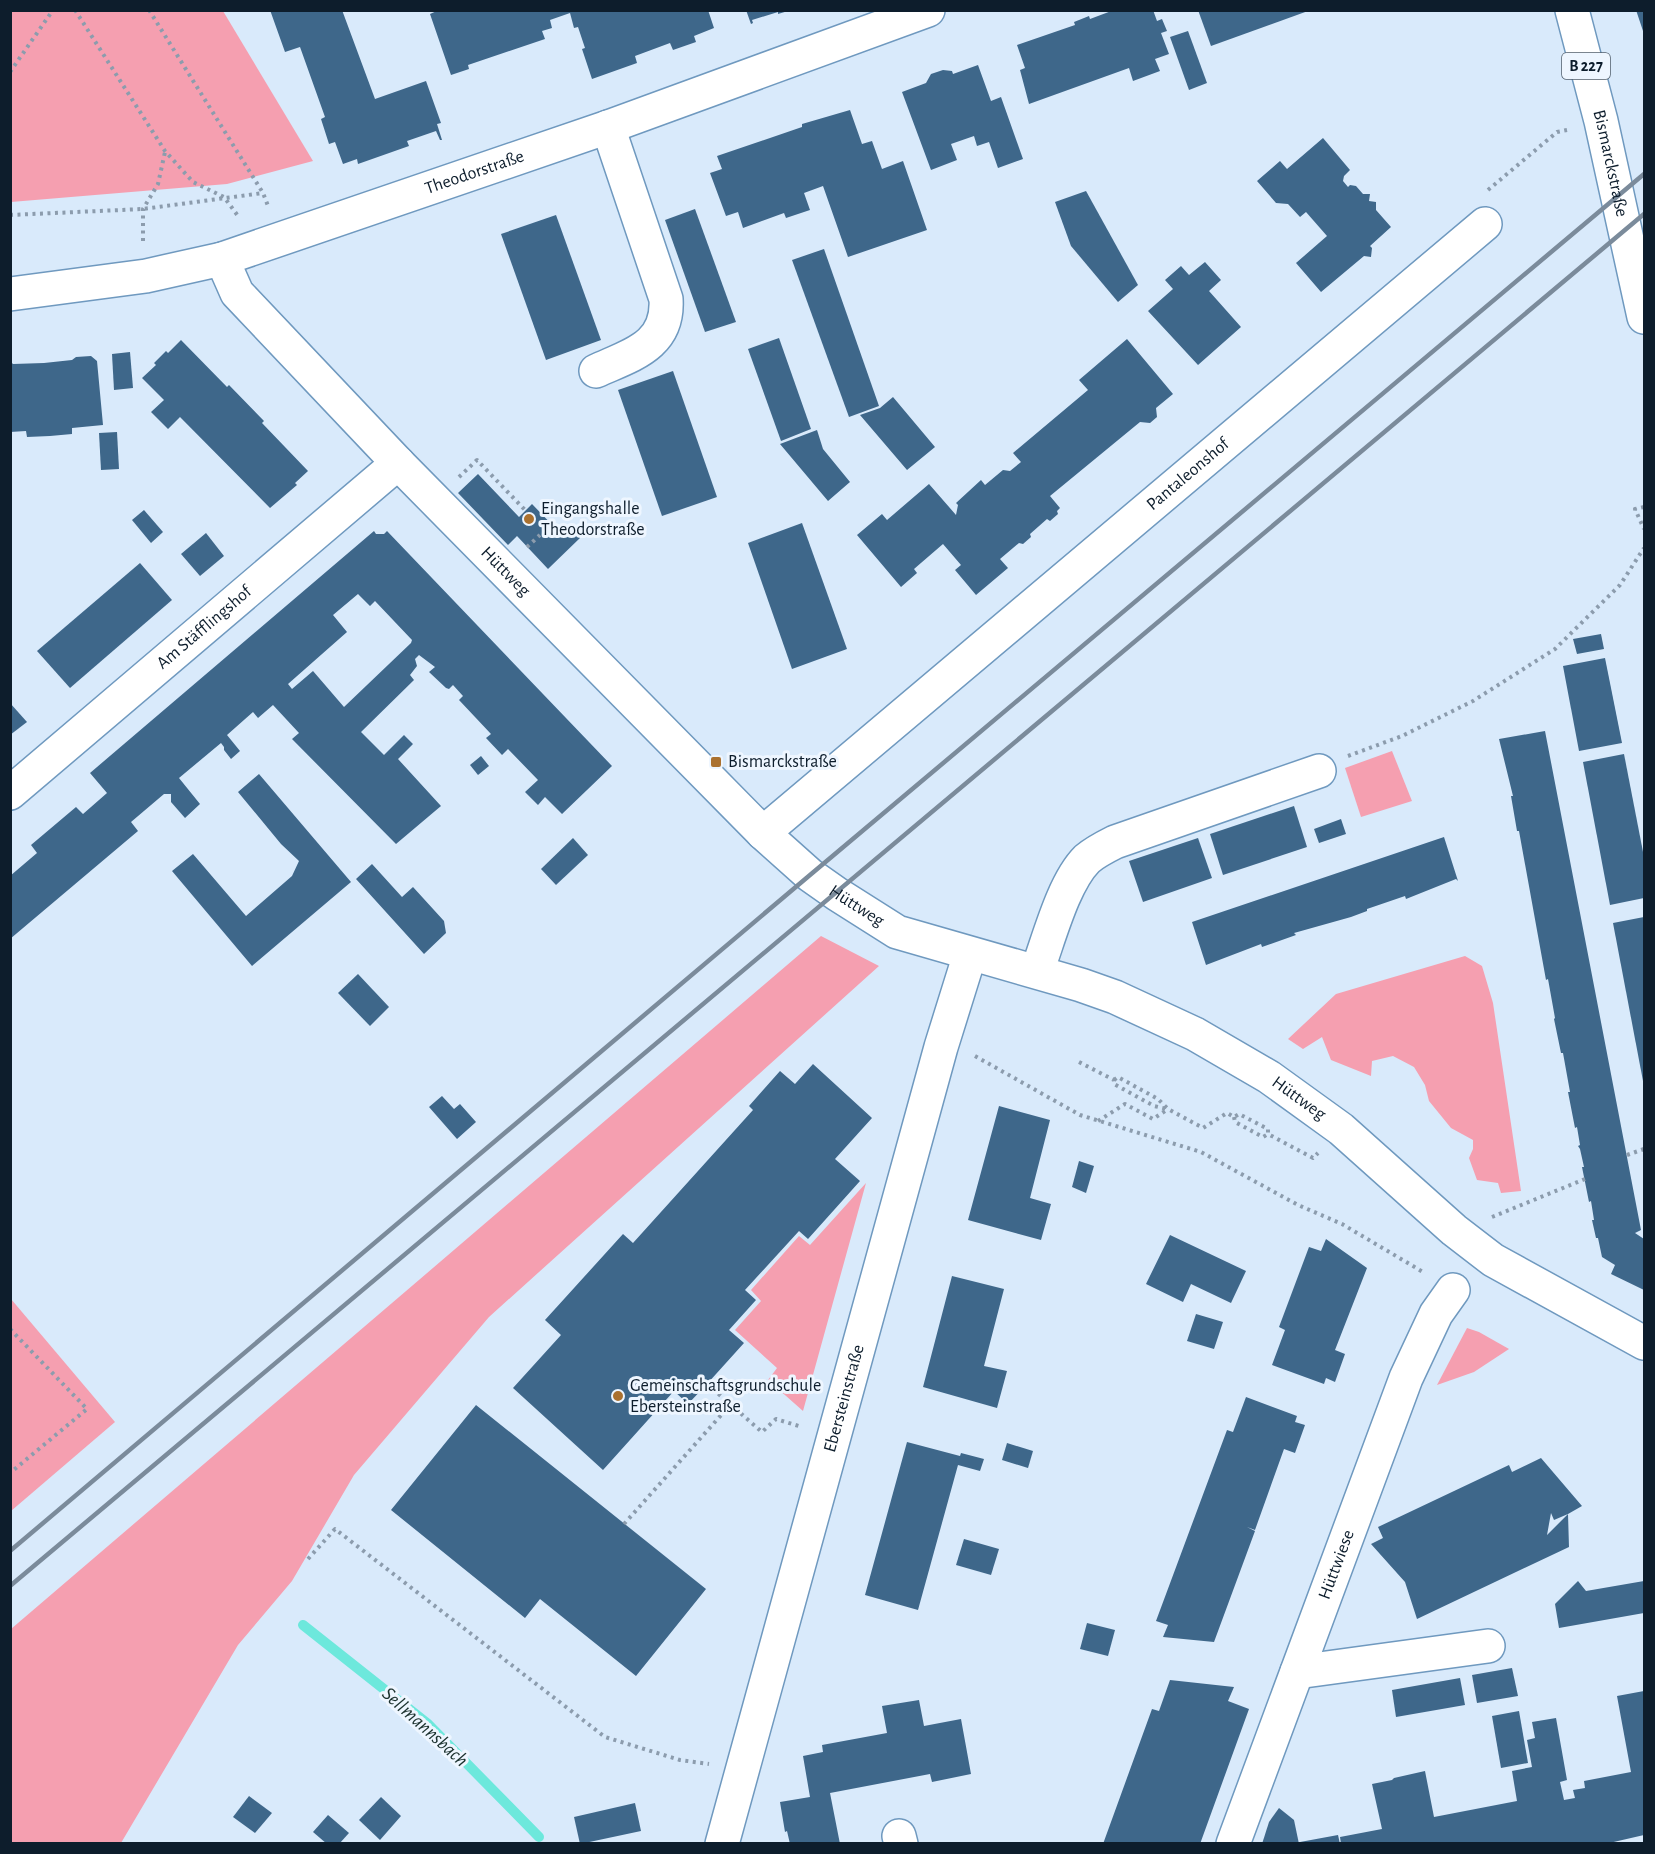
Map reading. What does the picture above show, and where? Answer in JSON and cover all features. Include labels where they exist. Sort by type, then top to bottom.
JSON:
[{"type":"street","name":"Theodorstraße","points":[[10,294],[146,276],[222,259],[608,127],[928,10]]},
{"type":"street","name":"Bismarckstraße","points":[[1572,10],[1601,121],[1644,317]]},
{"type":"street","points":[[596,371],[636,353],[650,343],[663,329],[667,315],[666,299],[608,127]]},
{"type":"street","name":"Pantaleonshof","points":[[763,833],[1485,224]]},
{"type":"street","name":"Hüttweg","points":[[222,259],[237,293],[398,463],[763,833],[810,875],[897,932],[1115,997],[1195,1034],[1269,1077],[1341,1129],[1454,1230],[1492,1260],[1644,1343]]},
{"type":"street","name":"Am Stäfflingshof","points":[[10,793],[398,463]]},
{"type":"street","points":[[1037,972],[1070,884],[1088,858],[1099,850],[1115,842],[1319,771]]},
{"type":"street","name":"Ebersteinstraße","points":[[722,1844],[941,1047],[970,954]]},
{"type":"street","name":"Hüttwiese","points":[[1233,1844],[1406,1378],[1436,1314],[1454,1290]]},
{"type":"street","points":[[1298,1672],[1488,1646]]},
{"type":"path","points":[[10,72],[53,10]]},
{"type":"path","points":[[75,10],[165,151],[193,182],[224,198],[271,243]]},
{"type":"path","points":[[149,10],[263,193],[271,243]]},
{"type":"path","points":[[1485,224],[1488,190],[1557,132],[1601,121]]},
{"type":"path","points":[[146,276],[142,234],[143,209],[158,184],[165,151]]},
{"type":"path","points":[[10,215],[143,209],[263,193]]},
{"type":"path","points":[[460,476],[477,460],[525,510]]},
{"type":"path","points":[[1644,507],[1635,509],[1644,529]]},
{"type":"path","points":[[1319,771],[1327,764],[1401,736],[1473,701],[1555,649],[1620,585],[1644,548]]},
{"type":"path","points":[[941,1047],[975,1056],[1080,1115],[1201,1152],[1298,1204],[1342,1224],[1454,1290]]},
{"type":"path","points":[[1079,1062],[1114,1080],[1114,1084],[1154,1106],[1168,1109],[1203,1128],[1227,1113],[1234,1117],[1235,1122],[1263,1137],[1268,1134],[1268,1129],[1239,1114],[1234,1117]]},
{"type":"path","points":[[1114,1080],[1118,1077],[1158,1098],[1168,1109]]},
{"type":"path","points":[[1098,1120],[1125,1104],[1153,1119],[1168,1109]]},
{"type":"path","points":[[1627,1155],[1644,1149]]},
{"type":"path","points":[[1454,1230],[1584,1179]]},
{"type":"path","points":[[10,1329],[87,1409],[10,1473]]},
{"type":"path","points":[[707,1384],[762,1432],[776,1419],[834,1436]]},
{"type":"path","points":[[624,1524],[731,1404]]},
{"type":"path","points":[[308,1559],[335,1529],[605,1737],[680,1760],[742,1770]]},
{"type":"shaded area","points":[[11,10],[223,11],[313,161],[227,184],[11,202]]},
{"type":"shaded area","points":[[1392,751],[1412,801],[1361,817],[1345,768]]},
{"type":"shaded area","points":[[821,936],[879,966],[489,1317],[354,1475],[292,1581],[238,1645],[121,1843],[11,1843],[11,1629]]},
{"type":"shaded area","points":[[1465,956],[1482,966],[1493,1003],[1521,1191],[1501,1193],[1498,1183],[1477,1180],[1469,1158],[1473,1149],[1473,1140],[1451,1128],[1429,1101],[1425,1085],[1414,1067],[1393,1056],[1372,1061],[1371,1076],[1331,1060],[1322,1037],[1303,1049],[1288,1039],[1336,994]]},
{"type":"shaded area","points":[[866,1183],[803,1411],[768,1380],[777,1368],[735,1330],[761,1301],[751,1290],[799,1236],[810,1245]]},
{"type":"shaded area","points":[[11,1299],[115,1422],[10,1511]]},
{"type":"shaded area","points":[[1467,1328],[1509,1349],[1474,1372],[1437,1385]]},
{"type":"building","points":[[270,10],[342,10],[375,99],[426,81],[441,123],[437,124],[442,140],[436,131],[407,141],[409,146],[358,164],[357,159],[343,164],[335,142],[329,144],[321,119],[325,117],[300,47],[285,52]]},
{"type":"building","points":[[439,10],[708,10],[714,28],[694,36],[696,42],[673,50],[670,43],[635,56],[637,63],[592,79],[582,49],[585,48],[578,27],[574,28],[570,13],[550,20],[552,28],[542,31],[545,39],[468,65],[469,69],[451,75],[430,14]]},
{"type":"building","points":[[746,10],[788,11],[752,20],[751,24]]},
{"type":"building","points":[[1114,10],[1153,10],[1157,21],[1162,19],[1167,31],[1161,33],[1169,54],[1155,59],[1160,71],[1133,81],[1129,68],[1029,104],[1020,70],[1025,68],[1017,45],[1075,25],[1074,22],[1089,16],[1090,19]]},
{"type":"building","points":[[1198,10],[1308,10],[1308,11],[1211,46]]},
{"type":"building","points":[[1636,10],[1644,10],[1644,34]]},
{"type":"building","points":[[1188,31],[1207,83],[1189,90],[1170,37]]},
{"type":"building","points":[[978,65],[991,101],[1001,97],[1023,159],[998,168],[989,142],[977,146],[974,136],[951,144],[957,160],[931,170],[902,92],[926,83],[931,74],[943,70],[952,71],[953,74]]},
{"type":"building","points":[[850,110],[862,144],[872,141],[882,169],[903,161],[927,230],[848,257],[823,186],[804,193],[810,210],[786,218],[784,213],[743,228],[738,212],[726,216],[710,173],[722,169],[717,156],[802,127],[802,124]]},
{"type":"building","points":[[1323,138],[1350,170],[1344,176],[1343,181],[1348,187],[1356,186],[1363,194],[1370,194],[1369,201],[1376,202],[1376,210],[1391,227],[1370,246],[1372,248],[1371,257],[1364,256],[1321,292],[1296,263],[1327,236],[1306,212],[1300,217],[1288,204],[1276,203],[1257,181],[1280,161],[1287,169]]},
{"type":"building","points":[[1086,191],[1138,285],[1118,302],[1071,246],[1055,202]]},
{"type":"building","points":[[695,209],[736,322],[705,332],[665,220]]},
{"type":"building","points":[[556,215],[601,340],[546,360],[501,234]]},
{"type":"building","points":[[824,249],[879,406],[849,417],[792,260]]},
{"type":"building","points":[[1205,262],[1221,280],[1209,291],[1241,327],[1198,365],[1148,311],[1173,289],[1165,280],[1181,266],[1189,275]]},
{"type":"building","points":[[779,338],[811,429],[781,441],[748,349]]},
{"type":"building","points":[[1127,339],[1173,394],[1156,408],[1157,417],[1150,423],[1140,422],[1050,496],[1060,508],[1057,511],[1058,514],[1050,521],[1047,519],[1030,534],[1031,537],[1023,544],[1019,543],[1000,559],[1008,568],[976,595],[955,570],[961,565],[943,544],[914,569],[917,573],[901,587],[857,535],[882,514],[887,520],[929,484],[956,515],[958,505],[956,503],[981,480],[985,485],[1003,470],[1010,471],[1021,462],[1013,453],[1088,390],[1079,380]]},
{"type":"building","points":[[181,340],[264,421],[262,423],[308,471],[295,483],[297,485],[270,508],[180,417],[168,429],[151,412],[164,400],[142,378],[156,365],[154,363],[166,351],[168,353]]},
{"type":"building","points":[[130,352],[133,388],[114,390],[112,354]]},
{"type":"building","points":[[91,356],[97,361],[103,425],[72,428],[72,434],[50,436],[27,437],[26,431],[10,432],[10,361],[13,364],[44,363]]},
{"type":"building","points":[[673,371],[717,497],[662,516],[618,390]]},
{"type":"building","points":[[893,397],[935,447],[907,470],[860,415],[880,408]]},
{"type":"building","points":[[817,430],[823,449],[850,482],[828,501],[780,444]]},
{"type":"building","points":[[117,432],[119,469],[101,470],[99,433]]},
{"type":"building","name":"Eingangshalle Theodorstraße","points":[[478,474],[519,517],[532,504],[561,534],[569,526],[581,537],[548,569],[517,536],[508,545],[458,493]]},
{"type":"building","points":[[144,510],[163,532],[151,543],[132,520]]},
{"type":"building","points":[[802,523],[847,649],[792,669],[748,543]]},
{"type":"building","points":[[374,531],[376,534],[384,534],[387,531],[612,766],[562,814],[545,797],[538,805],[525,792],[538,780],[508,749],[502,755],[486,738],[491,734],[459,700],[463,696],[453,685],[449,689],[446,688],[429,672],[435,667],[419,655],[415,659],[417,666],[410,675],[414,680],[361,732],[384,755],[404,735],[413,744],[398,759],[441,806],[396,844],[292,739],[299,733],[273,705],[258,718],[253,712],[227,735],[240,751],[231,759],[221,743],[179,778],[200,804],[185,818],[171,802],[171,794],[164,794],[131,822],[138,831],[10,939],[10,876],[37,853],[31,845],[76,807],[83,814],[107,793],[90,773]],"holes":[[[358,594],[370,606],[375,601],[412,640],[411,643],[344,707],[313,671],[292,689],[288,684],[347,632],[333,615]]]},
{"type":"building","points":[[206,533],[224,556],[200,576],[181,554]]},
{"type":"building","points":[[140,563],[172,600],[70,688],[37,651]]},
{"type":"building","points":[[1601,634],[1604,649],[1577,654],[1573,639]]},
{"type":"building","points":[[1605,658],[1622,743],[1579,751],[1563,666]]},
{"type":"building","points":[[10,703],[27,722],[10,735]]},
{"type":"building","points":[[1545,731],[1641,1230],[1635,1233],[1644,1239],[1644,1290],[1611,1274],[1615,1265],[1602,1257],[1598,1238],[1596,1238],[1591,1201],[1589,1202],[1582,1167],[1584,1167],[1578,1146],[1580,1145],[1577,1127],[1575,1128],[1568,1092],[1570,1092],[1563,1053],[1561,1053],[1554,1019],[1548,979],[1546,980],[1519,831],[1517,831],[1511,796],[1513,796],[1499,739]]},
{"type":"building","points":[[1624,754],[1644,857],[1644,898],[1610,905],[1583,762]]},
{"type":"building","points":[[481,756],[489,766],[478,775],[470,765]]},
{"type":"building","points":[[259,774],[351,882],[252,966],[172,871],[193,854],[246,916],[292,876],[299,861],[281,844],[238,792]]},
{"type":"building","points":[[1294,806],[1307,847],[1223,875],[1210,834]]},
{"type":"building","points":[[1341,819],[1346,834],[1319,843],[1314,829]]},
{"type":"building","points":[[1444,837],[1458,881],[1456,879],[1406,899],[1405,896],[1351,917],[1294,933],[1296,935],[1262,947],[1261,944],[1206,965],[1192,922]]},
{"type":"building","points":[[573,838],[588,855],[556,885],[541,869]]},
{"type":"building","points":[[1198,838],[1212,878],[1143,902],[1129,861]]},
{"type":"building","points":[[372,864],[402,897],[413,887],[444,921],[446,933],[424,954],[356,879]]},
{"type":"building","points":[[1644,917],[1644,1081],[1643,1081],[1613,923]]},
{"type":"building","points":[[358,974],[389,1007],[370,1026],[338,993]]},
{"type":"building","name":"Gemeinschaftsgrundschule Ebersteinstraße","points":[[813,1064],[872,1118],[835,1159],[860,1181],[808,1239],[799,1231],[745,1290],[756,1300],[729,1330],[744,1343],[688,1404],[674,1391],[603,1470],[513,1388],[561,1335],[545,1320],[623,1234],[633,1243],[753,1110],[749,1106],[780,1071],[795,1084]]},
{"type":"building","points":[[442,1096],[454,1109],[460,1104],[476,1122],[457,1139],[429,1107]]},
{"type":"building","points":[[999,1106],[1050,1120],[1030,1198],[1051,1204],[1041,1240],[968,1220]]},
{"type":"building","points":[[1079,1161],[1094,1166],[1086,1193],[1072,1187]]},
{"type":"building","points":[[1170,1235],[1246,1271],[1231,1303],[1191,1284],[1183,1302],[1146,1284]]},
{"type":"building","points":[[1326,1239],[1367,1268],[1335,1350],[1345,1354],[1335,1382],[1326,1378],[1324,1384],[1272,1365],[1285,1330],[1279,1327],[1309,1247],[1321,1251]]},
{"type":"building","points":[[952,1276],[1004,1289],[984,1366],[1007,1371],[997,1408],[923,1387]]},
{"type":"building","points":[[1196,1314],[1223,1322],[1214,1349],[1187,1341]]},
{"type":"building","points":[[1246,1397],[1297,1416],[1295,1422],[1305,1425],[1295,1453],[1284,1449],[1255,1530],[1247,1527],[1255,1531],[1214,1642],[1163,1637],[1168,1625],[1156,1621],[1227,1430],[1233,1432]]},
{"type":"building","points":[[476,1405],[706,1589],[636,1676],[540,1599],[525,1618],[391,1510]]},
{"type":"building","points":[[907,1442],[960,1456],[961,1453],[984,1459],[980,1471],[958,1465],[918,1610],[865,1595]]},
{"type":"building","points":[[1007,1443],[1033,1451],[1028,1468],[1002,1460]]},
{"type":"building","points":[[1541,1458],[1582,1506],[1568,1514],[1569,1547],[1417,1619],[1405,1582],[1371,1544],[1383,1538],[1378,1527],[1509,1465],[1512,1472]],"holes":[[[1551,1513],[1554,1520],[1568,1514],[1547,1535]]]},
{"type":"building","points":[[964,1539],[999,1549],[991,1575],[956,1565]]},
{"type":"building","points":[[1578,1581],[1586,1591],[1644,1581],[1644,1613],[1559,1628],[1555,1604]]},
{"type":"building","points":[[1087,1623],[1115,1630],[1108,1656],[1080,1649]]},
{"type":"building","points":[[1512,1668],[1518,1696],[1477,1703],[1472,1675]]},
{"type":"building","points":[[1460,1678],[1465,1705],[1396,1717],[1392,1690]]},
{"type":"building","points":[[1170,1680],[1234,1687],[1228,1701],[1249,1709],[1200,1844],[1103,1844],[1152,1709],[1159,1711]]},
{"type":"building","points":[[1644,1691],[1644,1835],[1605,1844],[1341,1844],[1340,1837],[1382,1829],[1372,1784],[1394,1778],[1425,1771],[1434,1817],[1517,1801],[1512,1771],[1532,1767],[1527,1740],[1535,1738],[1532,1722],[1556,1718],[1567,1780],[1560,1782],[1564,1800],[1575,1798],[1573,1790],[1585,1788],[1584,1781],[1631,1772],[1617,1696]]},
{"type":"building","points":[[919,1700],[924,1726],[961,1719],[971,1774],[932,1782],[930,1774],[830,1793],[840,1844],[790,1844],[787,1831],[785,1832],[780,1802],[810,1797],[803,1756],[823,1752],[822,1745],[887,1733],[882,1706]]},
{"type":"building","points":[[1519,1711],[1528,1763],[1501,1768],[1492,1716]]},
{"type":"building","points":[[249,1796],[272,1813],[255,1833],[233,1817]]},
{"type":"building","points":[[381,1797],[401,1816],[380,1840],[359,1820]]},
{"type":"building","points":[[635,1803],[641,1831],[580,1844],[574,1817]]},
{"type":"building","points":[[1279,1808],[1294,1820],[1299,1844],[1262,1844],[1269,1822]]},
{"type":"building","points":[[328,1815],[349,1833],[339,1844],[327,1844],[313,1832]]},
{"type":"building","points":[[1338,1835],[1340,1844],[1300,1844],[1300,1842]]},
{"type":"waterway","name":"Sellmannsbach","points":[[303,1625],[428,1724],[539,1837]]},
{"type":"railway","points":[[10,1551],[1644,174]]},
{"type":"railway","points":[[10,1586],[1644,214]]},
{"type":"place","name":"Eingangshalle Theodorstraße","points":[[529,519]]},
{"type":"place","name":"Bismarckstraße","points":[[716,762]]},
{"type":"place","name":"Gemeinschaftsgrundschule Ebersteinstraße","points":[[618,1396]]}]
